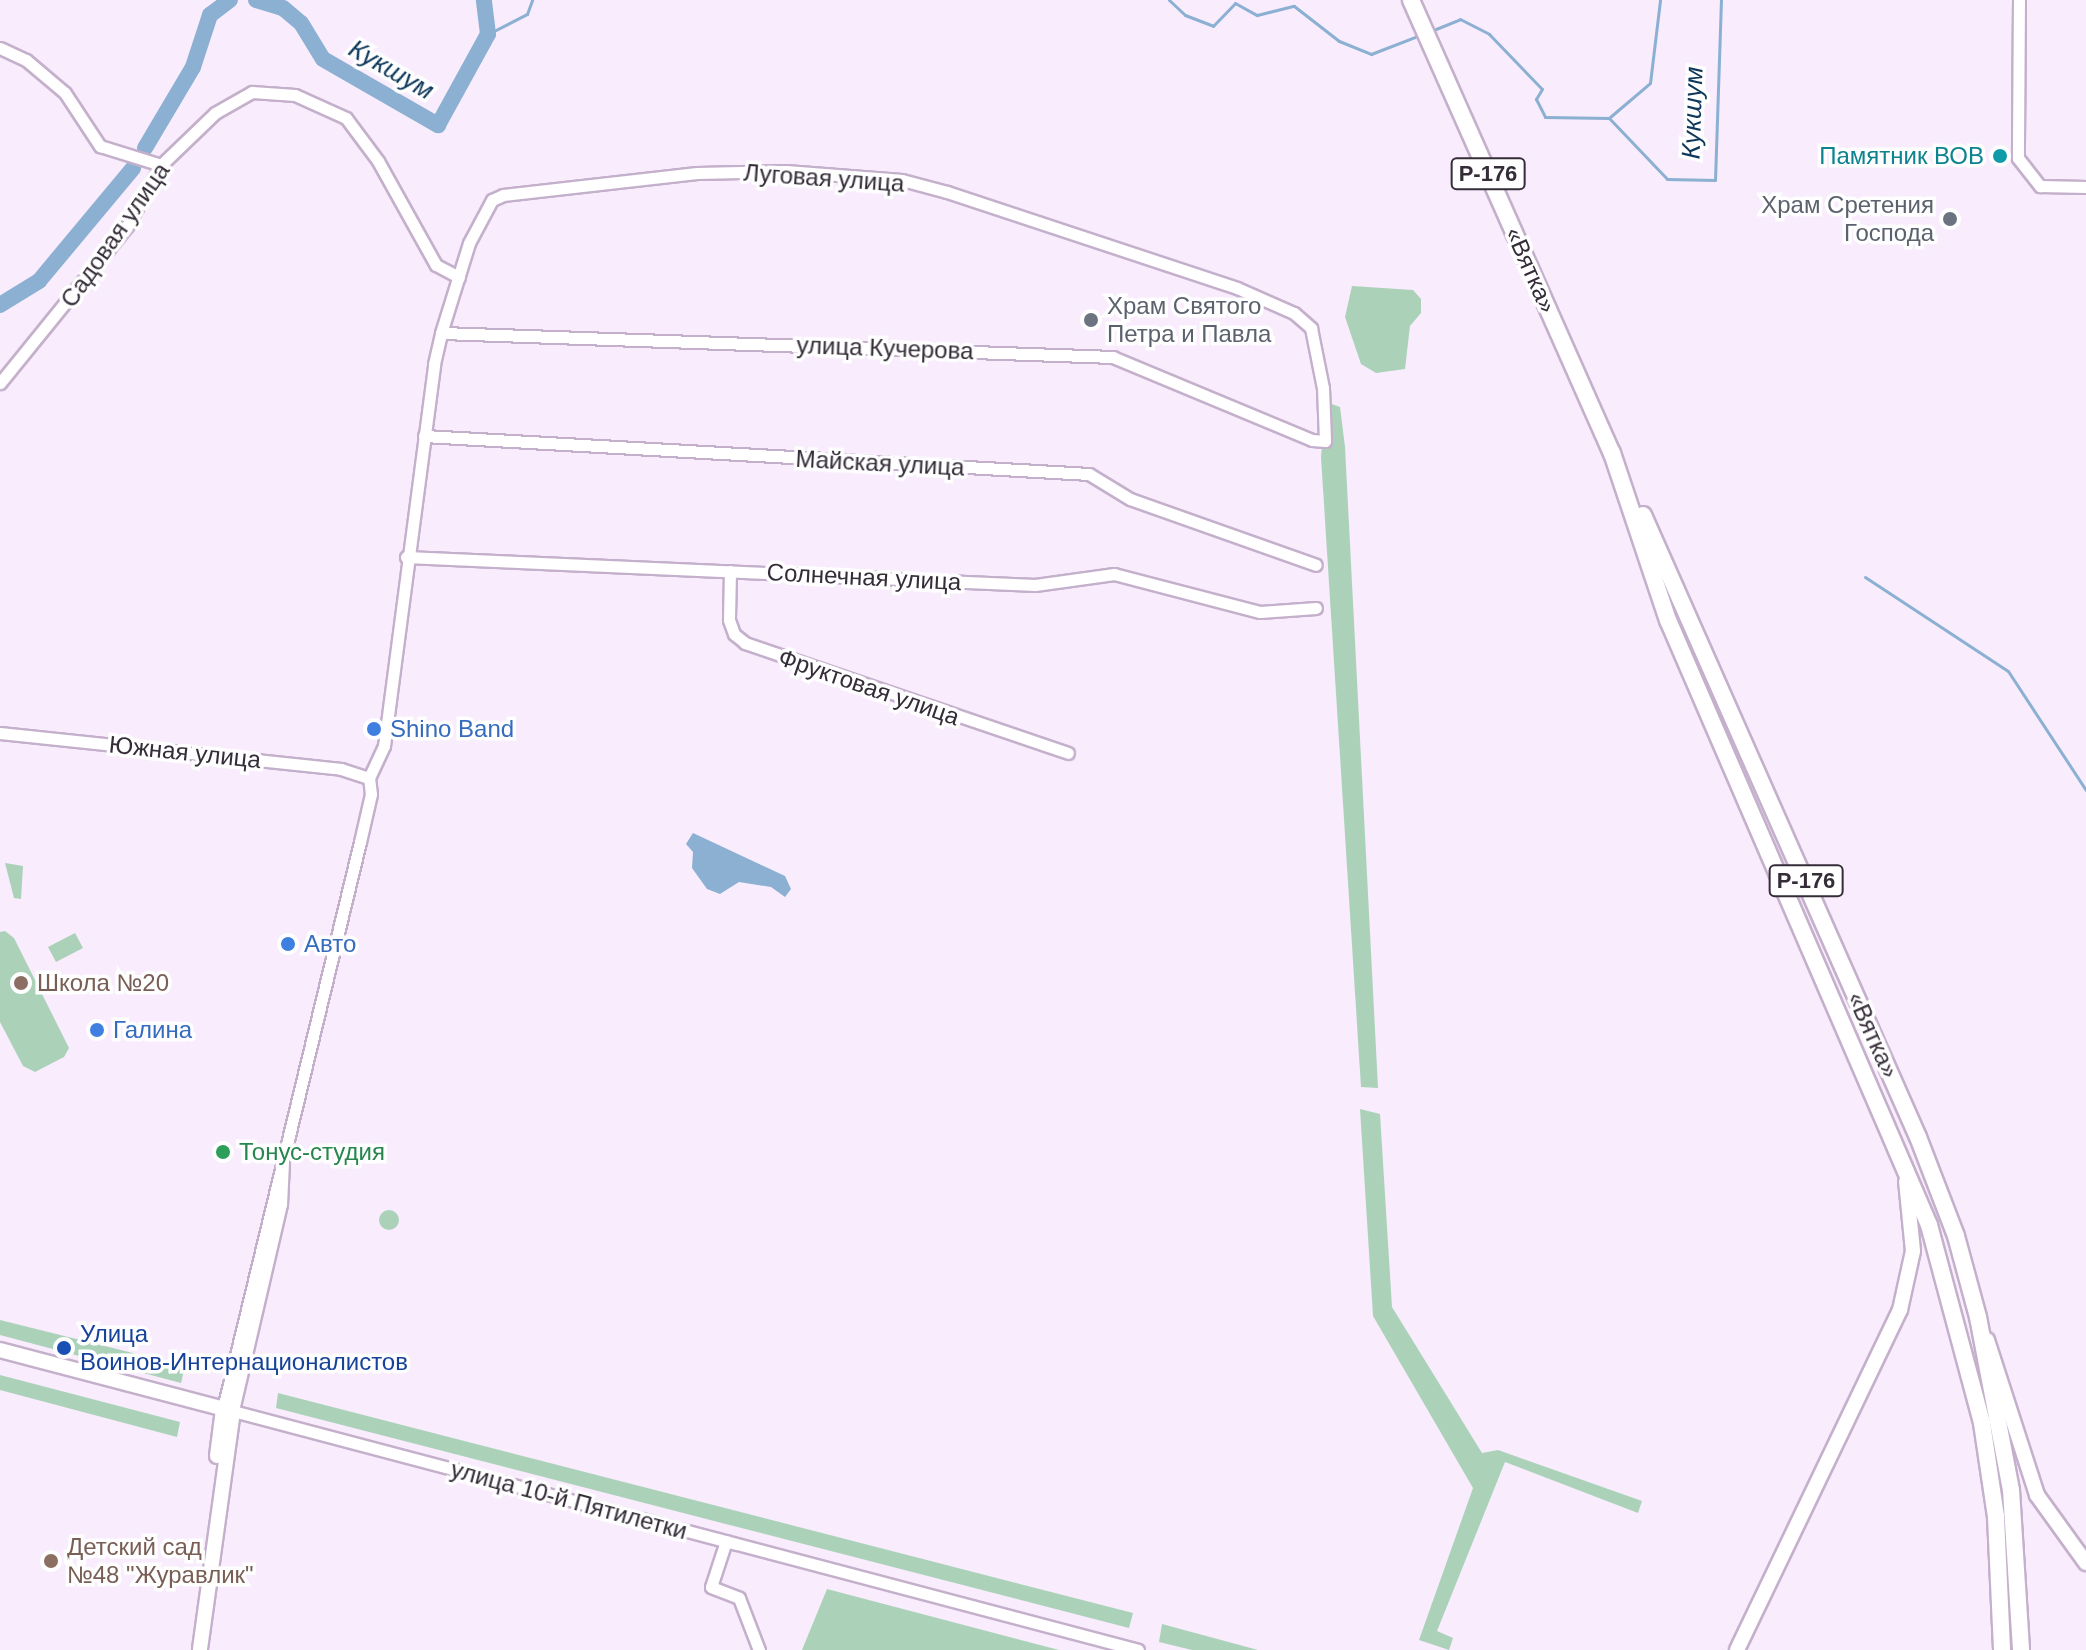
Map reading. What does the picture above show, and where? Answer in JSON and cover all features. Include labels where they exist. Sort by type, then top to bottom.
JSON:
[{"type":"highway","name":"«Вятка»","points":[[1411,0],[1612,453],[1670,572],[1918,1137],[1956,1236],[1978,1317],[2011,1490],[2021,1650]]},
{"type":"highway","name":"«Вятка»","points":[[1612,453],[1668,620],[1897,1146],[1942,1265],[1982,1423],[1996,1517],[2002,1650]]},
{"type":"main road","points":[[1737,1650],[1900,1310],[1909,1283],[1912,1223],[1897,1146]]},
{"type":"main road","points":[[1978,1317],[2037,1495],[2086,1563]]},
{"type":"main road","name":"улица 10-й Пятилетки","points":[[0,1350],[228,1410]]},
{"type":"main road","points":[[192,1650],[228,1410]]},
{"type":"main road","points":[[200,1650],[228,1410]]},
{"type":"street","points":[[2019,0],[2018,158],[2040,186],[2086,187]]},
{"type":"street","points":[[0,48],[26,60],[65,93],[100,146],[161,165]]},
{"type":"street","name":"Садовая улица","points":[[0,383],[127,226],[161,165],[240,96],[270,91],[330,109],[366,140],[436,265],[459,277]]},
{"type":"street","name":"Луговая улица","points":[[459,277],[475,228],[492,200],[697,173],[786,171],[902,180],[1237,288],[1294,313],[1311,328],[1323,388],[1325,441],[1312,440]]},
{"type":"street","points":[[228,1410],[283,1162],[368,806],[369,778],[384,746],[424,436],[441,333],[459,277]]},
{"type":"street","name":"улица Кучерова","points":[[441,333],[1113,357],[1312,440]]},
{"type":"street","name":"Майская улица","points":[[424,436],[1089,474],[1130,499],[1316,565]]},
{"type":"street","name":"Солнечная улица","points":[[406,557],[1035,585],[1114,574],[1260,612],[1316,608]]},
{"type":"street","name":"Фруктовая улица","points":[[730,571],[729,620],[734,634],[745,643],[1068,753]]},
{"type":"street","name":"Южная улица","points":[[0,733],[341,769],[369,778]]},
{"type":"street","name":"улица 10-й Пятилетки","points":[[228,1410],[1138,1650]]},
{"type":"street","points":[[726,1541],[711,1587],[739,1598],[759,1650]]},
{"type":"green space","points":[[1352,286],[1413,290],[1421,299],[1421,313],[1410,326],[1405,369],[1376,373],[1361,364],[1345,317]]},
{"type":"green space","points":[[1326,402],[1340,407],[1345,447],[1378,1088],[1361,1087],[1321,457]]},
{"type":"green space","points":[[5,863],[23,866],[21,899],[14,898]]},
{"type":"green space","points":[[5,931],[14,938],[69,1048],[64,1057],[35,1072],[23,1066],[0,1022],[0,932]]},
{"type":"green space","points":[[75,933],[83,948],[56,962],[48,947]]},
{"type":"green space","points":[[1360,1109],[1380,1114],[1392,1307],[1482,1453],[1498,1450],[1642,1501],[1638,1513],[1505,1462],[1437,1631],[1453,1638],[1449,1650],[1419,1640],[1473,1488],[1373,1316]]},
{"type":"green space","points":[[389,1210],[396,1213],[399,1220],[396,1227],[389,1230],[382,1227],[379,1220],[382,1213]]},
{"type":"green space","points":[[0,1320],[185,1366],[181,1383],[0,1335]]},
{"type":"green space","points":[[0,1375],[180,1422],[177,1437],[0,1390]]},
{"type":"green space","points":[[278,1393],[1133,1613],[1129,1628],[276,1408]]},
{"type":"green space","points":[[827,1589],[1059,1650],[802,1650]]},
{"type":"green space","points":[[1162,1624],[1258,1650],[1192,1650],[1159,1642]]},
{"type":"water","points":[[693,833],[785,876],[791,889],[785,897],[771,887],[739,882],[720,894],[707,889],[692,868],[693,852],[686,844]]},
{"type":"waterway","name":"Кукшум","points":[[145,148],[193,67],[210,15],[230,0]]},
{"type":"waterway","name":"Кукшум","points":[[256,0],[283,8],[301,23],[323,59],[438,125],[488,34],[484,0]]},
{"type":"waterway","points":[[488,34],[527,14],[532,0]]},
{"type":"waterway","name":"Кукшум","points":[[1169,0],[1185,15],[1213,26],[1235,3],[1257,15],[1294,6],[1339,41],[1371,54],[1420,35]]},
{"type":"waterway","points":[[1610,117],[1650,83],[1660,0]]},
{"type":"waterway","name":"Кукшум","points":[[1431,31],[1460,19],[1489,34],[1542,89],[1536,99],[1545,117],[1609,118],[1667,179],[1715,180],[1721,0]]},
{"type":"waterway","name":"Кукшум","points":[[0,305],[39,281],[133,168]]},
{"type":"waterway","points":[[1865,577],[2008,671],[2086,790]]},
{"type":"place","name":"Памятник ВОВ","points":[[2000,156]]},
{"type":"place","name":"Храм Сретения Господа","points":[[1950,219]]},
{"type":"place","name":"Храм Святого Петра и Павла","points":[[1091,320]]},
{"type":"place","name":"Shino Band","points":[[374,729]]},
{"type":"place","name":"Авто","points":[[288,944]]},
{"type":"place","name":"Школа №20","points":[[21,983]]},
{"type":"place","name":"Галина","points":[[97,1030]]},
{"type":"place","name":"Тонус-студия","points":[[223,1152]]},
{"type":"place","name":"Улица Воинов-Интернационалистов","points":[[64,1348]]},
{"type":"place","name":"Детский сад №48 \"Журавлик\"","points":[[51,1561]]}]
